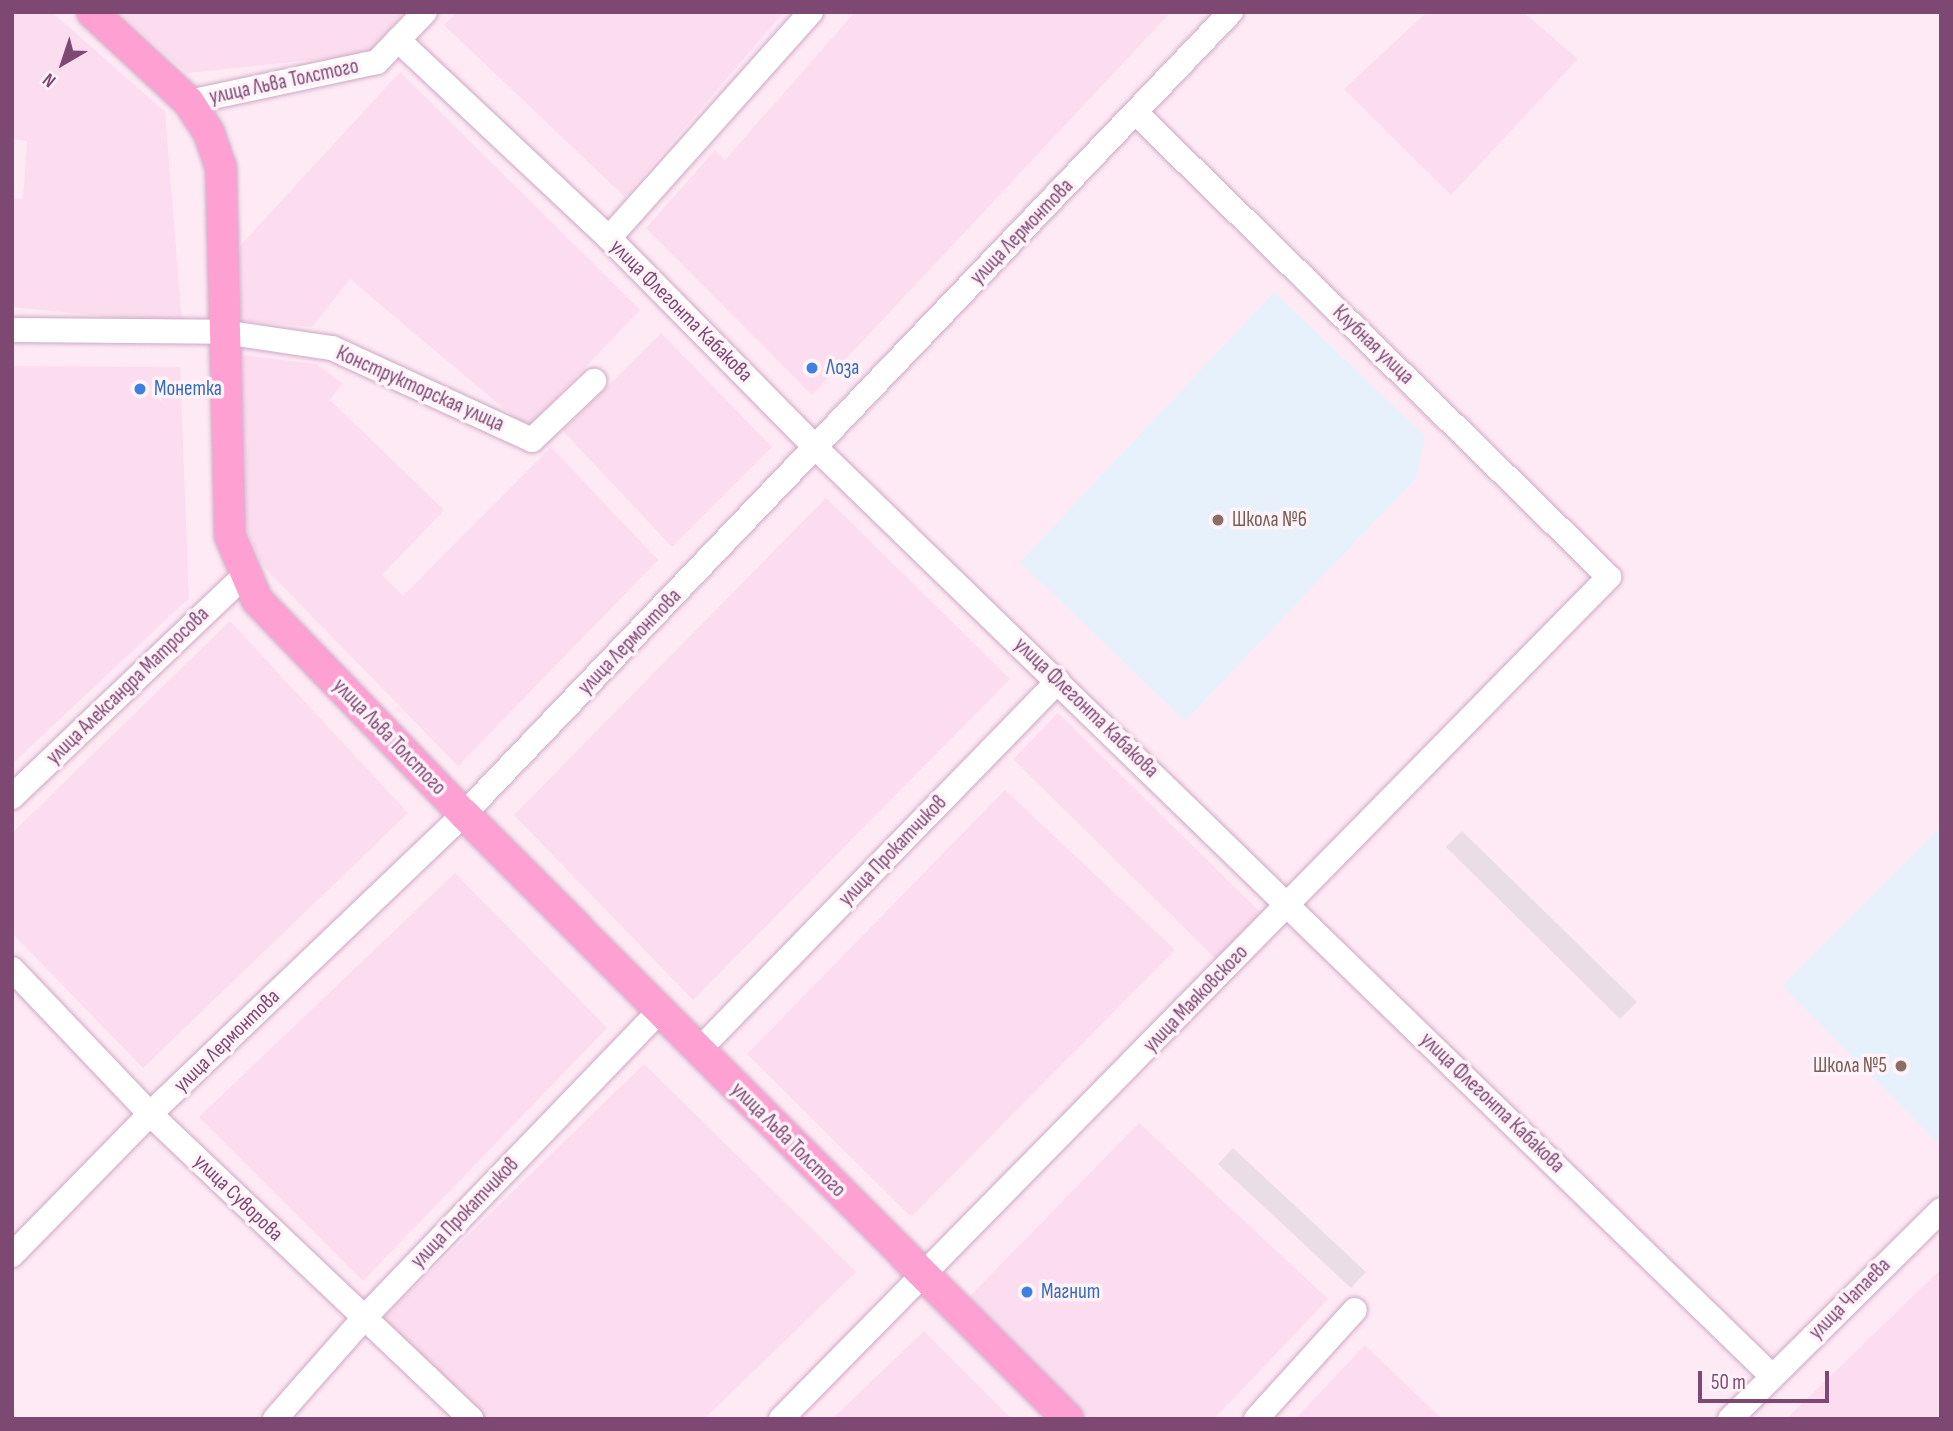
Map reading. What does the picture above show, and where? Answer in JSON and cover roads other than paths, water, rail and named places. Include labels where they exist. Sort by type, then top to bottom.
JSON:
[{"type":"main road","points":[[92,12],[189,103]]},
{"type":"main road","name":"улица Льва Толстого","points":[[189,103],[209,133],[220,167],[230,536],[257,600],[698,1051],[1068,1419]]},
{"type":"street","name":"улица Льва Толстого","points":[[189,103],[377,62],[425,12]]},
{"type":"street","points":[[609,238],[811,12]]},
{"type":"street","name":"улица Лермонтова","points":[[12,1255],[150,1115],[464,814],[1231,12]]},
{"type":"street","name":"улица Флегонта Кабакова","points":[[398,40],[609,238],[816,448],[1772,1377]]},
{"type":"street","name":"Клубная улица","points":[[1136,113],[1609,577]]},
{"type":"street","name":"Конструкторская улица","points":[[12,330],[223,332],[332,348],[531,440],[594,381]]},
{"type":"street","name":"улица Александра Матросова","points":[[12,797],[245,575]]},
{"type":"street","name":"улица Маяковского","points":[[780,1419],[925,1276],[1609,577]]},
{"type":"street","name":"улица Прокатчиков","points":[[698,1051],[1058,681]]},
{"type":"street","name":"улица Суворова","points":[[12,969],[150,1115],[471,1419]]},
{"type":"street","name":"улица Прокатчиков","points":[[275,1419],[364,1318],[659,1011]]},
{"type":"street","name":"улица Чапаева","points":[[1730,1419],[1941,1210]]},
{"type":"street","points":[[1256,1419],[1355,1310]]},
{"type":"place","name":"Лоза","points":[[812,368]]},
{"type":"place","name":"Монетка","points":[[140,389]]},
{"type":"place","name":"Школа №6","points":[[1218,520]]},
{"type":"place","name":"Школа №5","points":[[1901,1066]]},
{"type":"place","name":"Магнит","points":[[1027,1292]]}]
